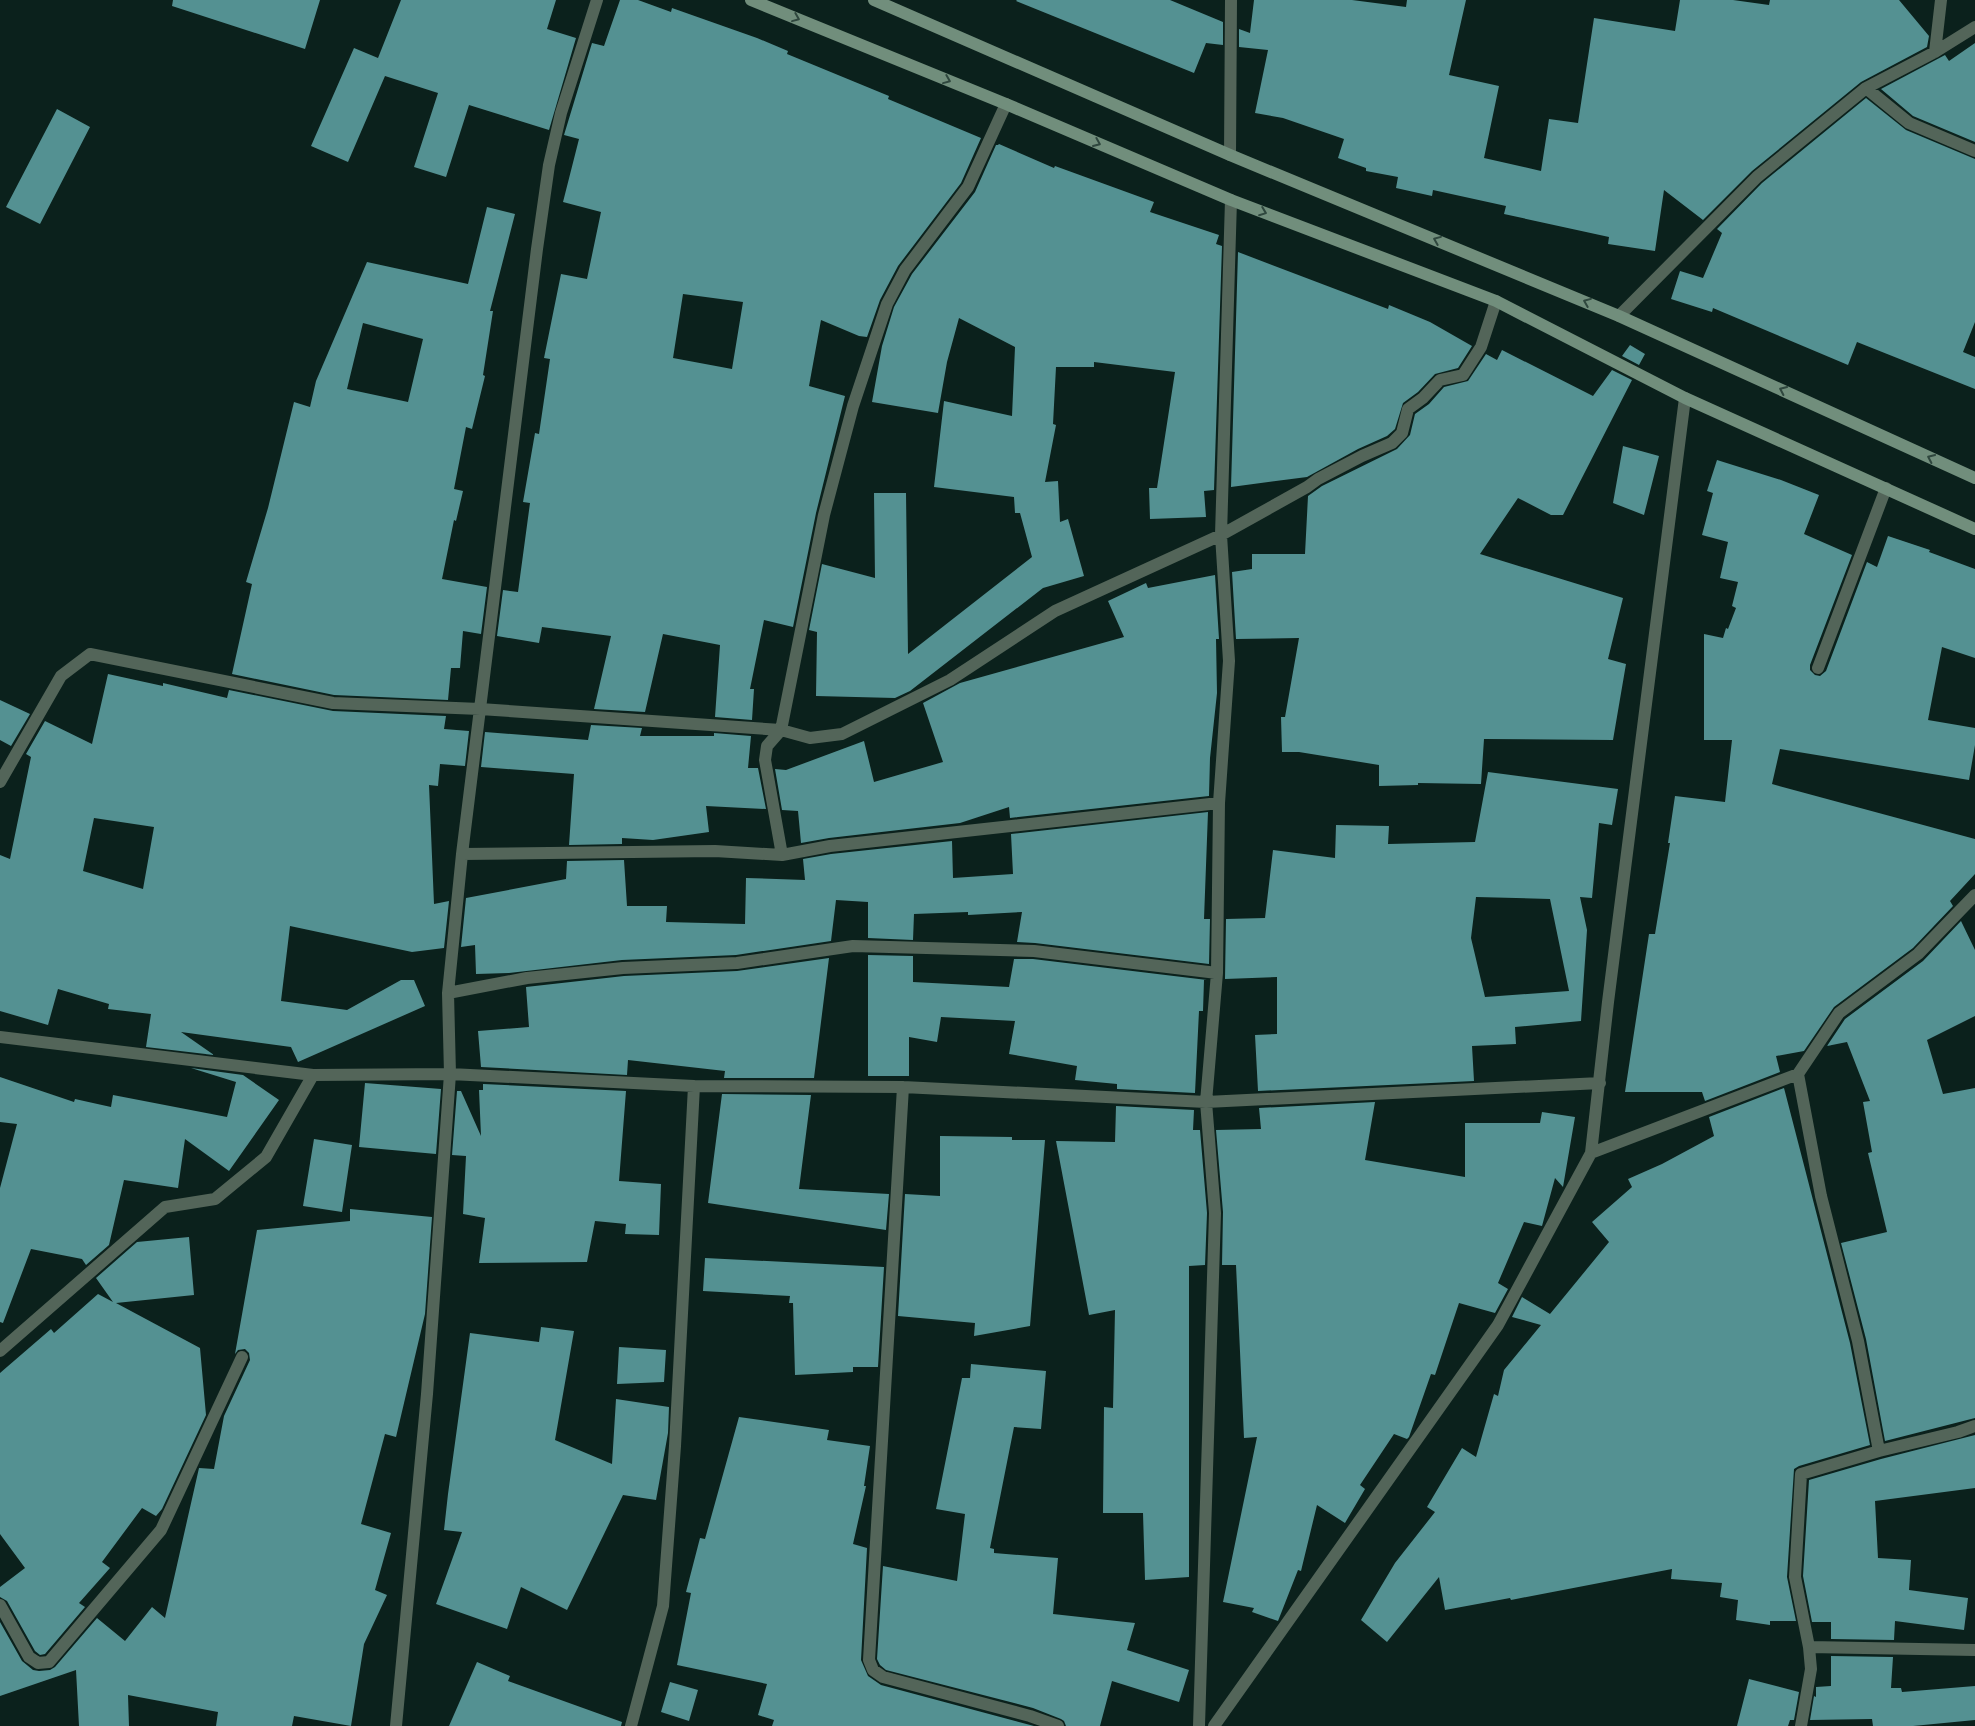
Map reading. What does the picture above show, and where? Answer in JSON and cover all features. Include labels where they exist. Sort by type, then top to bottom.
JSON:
[{"type":"main road","points":[[751,0],[1006,104],[1231,200],[1496,300],[1685,398],[1975,528]]},
{"type":"main road","points":[[874,0],[1230,155],[1619,316],[1975,478]]},
{"type":"street","points":[[396,1726],[427,1394],[450,1074],[448,993],[462,854],[549,165],[561,113],[597,0]]},
{"type":"street","points":[[1230,155],[1231,0]]},
{"type":"street","points":[[1935,52],[1941,0]]},
{"type":"street","points":[[1619,316],[1757,176],[1866,88],[1935,52],[1975,26]]},
{"type":"street","points":[[1866,88],[1909,123],[1975,151]]},
{"type":"street","points":[[782,855],[765,760],[767,746],[781,730],[824,515],[853,406],[887,304],[905,270],[968,187],[1006,104]]},
{"type":"street","points":[[1199,1726],[1215,1213],[1206,1102],[1217,973],[1219,803],[1229,661],[1221,534],[1231,200]]},
{"type":"street","points":[[0,782],[62,676],[90,654],[332,703],[480,709],[781,730],[810,738],[842,734],[950,680],[1055,611],[1221,534],[1307,487],[1318,479],[1392,443],[1402,433],[1408,409],[1423,398],[1440,380],[1463,375],[1481,347],[1496,300]]},
{"type":"street","points":[[1214,1726],[1498,1324],[1592,1153],[1608,1002],[1685,398]]},
{"type":"street","points":[[1818,668],[1886,488]]},
{"type":"street","points":[[462,854],[715,850],[782,855],[830,846],[1219,803]]},
{"type":"street","points":[[1592,1153],[1798,1074],[1839,1013],[1918,954],[1975,895]]},
{"type":"street","points":[[448,993],[527,978],[623,968],[737,963],[853,946],[1034,951],[1217,973]]},
{"type":"street","points":[[0,1037],[313,1075],[450,1074],[694,1086],[903,1087],[1206,1102],[1600,1083]]},
{"type":"street","points":[[1798,1074],[1821,1196],[1858,1341],[1879,1451]]},
{"type":"street","points":[[0,1351],[165,1207],[216,1199],[266,1157],[313,1075]]},
{"type":"street","points":[[631,1726],[663,1606],[675,1446],[694,1086]]},
{"type":"street","points":[[903,1087],[869,1660],[873,1670],[883,1677],[1030,1716],[1058,1726]]},
{"type":"street","points":[[0,1605],[29,1657],[38,1663],[49,1662],[161,1530],[242,1357]]},
{"type":"street","points":[[1801,1726],[1811,1669],[1809,1648],[1795,1576],[1800,1474],[1975,1426]]},
{"type":"street","points":[[1809,1648],[1975,1650]]},
{"type":"building","points":[[173,0],[320,0],[305,49],[172,6]]},
{"type":"building","points":[[401,0],[556,0],[547,29],[576,38],[549,130],[469,105],[446,177],[414,167],[438,93],[385,76],[348,162],[311,146],[354,48],[378,58]]},
{"type":"building","points":[[620,0],[638,0],[671,12],[672,8],[788,51],[787,54],[889,96],[888,99],[981,138],[961,183],[898,266],[880,300],[867,337],[859,336],[821,320],[809,386],[845,396],[816,513],[793,627],[764,620],[750,689],[754,689],[752,720],[715,717],[720,645],[663,634],[645,712],[594,709],[611,636],[542,627],[539,643],[497,636],[503,590],[518,592],[530,503],[523,502],[535,433],[539,434],[550,359],[544,358],[561,274],[587,279],[601,212],[563,202],[579,139],[564,135],[592,43],[604,46]],"holes":[[[683,294],[743,302],[732,369],[673,358]]]},
{"type":"building","points":[[1017,0],[1170,0],[1223,22],[1223,45],[1206,43],[1194,73]]},
{"type":"building","points":[[1254,0],[1352,0],[1406,7],[1407,0],[1466,0],[1449,75],[1499,86],[1484,158],[1541,171],[1549,119],[1578,123],[1594,18],[1675,31],[1680,0],[1733,0],[1769,5],[1770,0],[1899,0],[1929,36],[1927,47],[1861,82],[1752,171],[1703,220],[1664,190],[1655,251],[1608,244],[1609,237],[1504,214],[1506,206],[1433,190],[1432,196],[1396,188],[1398,177],[1366,171],[1366,168],[1338,158],[1344,139],[1283,118],[1255,113],[1268,50],[1239,47],[1239,29],[1250,33]]},
{"type":"building","points":[[1975,43],[1975,142],[1913,116],[1881,89],[1945,55],[1949,61]]},
{"type":"building","points":[[1866,98],[1906,130],[1975,159],[1975,322],[1963,352],[1975,357],[1975,389],[1857,342],[1848,365],[1713,308],[1712,312],[1671,299],[1680,271],[1703,278],[1722,233],[1717,229],[1762,183]]},
{"type":"building","points":[[57,109],[90,127],[40,224],[6,207]]},
{"type":"building","points":[[999,144],[1054,168],[1055,166],[1154,202],[1150,212],[1219,235],[1216,244],[1222,246],[1214,490],[1204,491],[1206,517],[1150,519],[1149,488],[1157,488],[1175,372],[1094,362],[1094,367],[1056,367],[1053,424],[1056,425],[1045,482],[1058,481],[1060,522],[1068,519],[1084,576],[1043,588],[910,691],[895,698],[816,696],[817,632],[809,630],[822,564],[875,578],[874,493],[906,493],[908,654],[1032,557],[1020,513],[1015,513],[1014,497],[934,487],[944,401],[1012,416],[1015,347],[959,318],[947,362],[938,413],[872,402],[882,346],[894,307],[912,274],[975,192],[996,145]]},
{"type":"building","points":[[487,207],[515,214],[490,311],[493,311],[483,375],[485,376],[472,429],[466,427],[454,489],[463,491],[456,521],[454,520],[442,579],[487,587],[481,634],[463,631],[460,668],[451,668],[448,700],[334,695],[232,674],[252,584],[246,582],[268,508],[294,402],[310,407],[316,381],[367,262],[468,284]],"holes":[[[363,323],[423,339],[408,402],[347,389]]]},
{"type":"building","points":[[1238,252],[1388,309],[1389,305],[1430,322],[1472,346],[1458,368],[1435,374],[1418,392],[1403,403],[1395,429],[1387,436],[1358,449],[1307,477],[1231,487]]},
{"type":"building","points":[[1630,345],[1645,354],[1639,365],[1622,356]]},
{"type":"building","points":[[1502,350],[1593,396],[1612,370],[1632,380],[1563,515],[1551,515],[1518,498],[1480,554],[1623,598],[1608,659],[1626,664],[1613,740],[1484,739],[1481,784],[1418,783],[1418,785],[1379,786],[1379,765],[1299,752],[1282,752],[1281,717],[1285,717],[1299,638],[1236,639],[1232,572],[1252,569],[1252,554],[1305,554],[1308,496],[1322,486],[1397,449],[1410,435],[1415,414],[1429,404],[1444,387],[1468,381],[1486,354],[1497,360]]},
{"type":"building","points":[[1623,446],[1659,456],[1644,515],[1613,503]]},
{"type":"building","points":[[1717,460],[1781,480],[1819,495],[1804,534],[1852,555],[1810,665],[1810,670],[1815,675],[1820,676],[1826,671],[1867,562],[1877,567],[1888,536],[1930,550],[1929,552],[1975,569],[1975,658],[1942,647],[1928,720],[1975,728],[1975,745],[1969,780],[1780,749],[1772,784],[1975,839],[1975,874],[1950,901],[1953,906],[1913,948],[1834,1007],[1804,1051],[1776,1056],[1780,1072],[1705,1101],[1702,1092],[1625,1092],[1649,934],[1655,934],[1670,843],[1668,843],[1675,796],[1725,802],[1732,740],[1704,740],[1704,634],[1723,638],[1736,608],[1732,606],[1738,582],[1720,578],[1728,542],[1702,535],[1713,493],[1707,491]]},
{"type":"building","points":[[1215,575],[1219,639],[1216,639],[1217,693],[1210,758],[1209,796],[1010,818],[1009,807],[960,823],[801,843],[798,811],[782,810],[775,769],[786,770],[864,741],[874,782],[943,762],[923,703],[960,683],[1124,637],[1108,601],[1146,583],[1148,588]]},
{"type":"building","points":[[108,674],[163,686],[163,683],[227,698],[229,690],[333,711],[446,716],[444,729],[469,731],[465,766],[440,764],[438,786],[429,785],[434,904],[449,901],[444,948],[412,952],[290,926],[281,1001],[347,1010],[401,980],[414,980],[425,1006],[298,1062],[291,1047],[181,1032],[214,1055],[146,1047],[151,1014],[108,1009],[109,1004],[58,989],[48,1025],[0,1011],[0,855],[10,859],[31,757],[26,754],[45,721],[92,744]],"holes":[[[94,818],[154,827],[143,889],[83,871]]]},
{"type":"building","points":[[0,700],[30,714],[11,746],[0,740]]},
{"type":"building","points":[[591,725],[642,728],[640,736],[714,736],[714,733],[751,736],[748,768],[758,768],[766,809],[706,806],[709,832],[653,840],[622,838],[622,844],[569,845],[574,774],[481,767],[485,732],[588,740]]},
{"type":"building","points":[[1488,772],[1618,789],[1612,825],[1599,823],[1592,898],[1580,897],[1587,930],[1581,1021],[1515,1027],[1516,1044],[1472,1046],[1474,1081],[1258,1091],[1255,1035],[1277,1034],[1277,977],[1225,979],[1226,919],[1265,918],[1273,850],[1335,858],[1336,825],[1389,826],[1388,844],[1475,842]],"holes":[[[1476,897],[1550,899],[1569,991],[1485,997],[1471,938]]]},
{"type":"building","points":[[1208,812],[1204,919],[1210,919],[1209,964],[1017,942],[1022,912],[968,915],[968,912],[914,914],[913,940],[868,938],[868,902],[836,900],[831,941],[736,955],[622,960],[509,973],[476,974],[475,945],[461,947],[466,898],[566,879],[567,861],[624,860],[627,906],[667,906],[666,922],[745,924],[746,878],[805,880],[803,859],[831,854],[952,841],[953,878],[1013,874],[1011,834]]},
{"type":"building","points":[[1961,921],[1975,950],[1975,1016],[1927,1040],[1943,1094],[1975,1088],[1975,1418],[1885,1441],[1866,1339],[1841,1243],[1887,1232],[1868,1153],[1872,1152],[1863,1102],[1870,1101],[1847,1042],[1827,1046],[1845,1019],[1923,961]]},
{"type":"building","points":[[868,955],[913,956],[913,982],[1009,987],[1014,959],[1033,959],[1207,980],[1204,980],[1203,1011],[1199,1011],[1195,1093],[1117,1089],[1117,1084],[1075,1080],[1077,1066],[1009,1054],[1015,1021],[941,1017],[937,1042],[909,1037],[909,1076],[868,1076]]},
{"type":"building","points":[[829,958],[814,1078],[724,1078],[725,1071],[628,1060],[627,1075],[481,1067],[478,1031],[529,1027],[526,987],[624,976],[737,971]]},
{"type":"building","points":[[191,1068],[243,1075],[279,1100],[229,1171],[185,1139],[178,1188],[124,1180],[109,1245],[86,1265],[82,1259],[31,1249],[3,1323],[0,1322],[0,1188],[17,1124],[0,1122],[0,1077],[74,1102],[75,1099],[111,1107],[113,1095],[227,1117],[236,1082]]},
{"type":"building","points":[[365,1083],[441,1089],[436,1154],[359,1147]]},
{"type":"building","points":[[483,1084],[626,1091],[619,1181],[661,1184],[659,1235],[625,1234],[626,1224],[595,1221],[587,1262],[479,1263],[485,1218],[463,1214],[466,1156],[452,1155],[457,1091],[461,1091],[481,1136],[479,1090],[483,1090]]},
{"type":"building","points":[[1784,1088],[1850,1343],[1870,1445],[1794,1469],[1787,1577],[1796,1621],[1770,1621],[1770,1625],[1736,1620],[1738,1600],[1720,1597],[1722,1583],[1671,1579],[1672,1569],[1511,1600],[1510,1598],[1445,1610],[1439,1577],[1387,1642],[1361,1620],[1395,1563],[1435,1512],[1427,1507],[1462,1448],[1476,1457],[1494,1394],[1498,1396],[1504,1370],[1541,1325],[1512,1317],[1522,1297],[1550,1314],[1609,1242],[1592,1222],[1632,1187],[1628,1179],[1662,1164],[1714,1136],[1709,1117]]},
{"type":"building","points":[[722,1094],[811,1095],[799,1189],[889,1194],[886,1230],[708,1203]]},
{"type":"building","points":[[1375,1102],[1365,1160],[1465,1177],[1465,1123],[1540,1123],[1542,1112],[1575,1117],[1563,1187],[1555,1178],[1542,1226],[1524,1222],[1498,1283],[1508,1289],[1495,1313],[1459,1303],[1435,1375],[1431,1374],[1409,1437],[1407,1439],[1394,1434],[1360,1485],[1365,1489],[1345,1523],[1317,1505],[1301,1571],[1298,1570],[1278,1621],[1252,1612],[1254,1608],[1223,1602],[1257,1437],[1244,1438],[1236,1265],[1222,1265],[1223,1212],[1216,1130],[1261,1129],[1259,1108]]},
{"type":"building","points":[[1116,1106],[1194,1110],[1193,1130],[1200,1130],[1207,1213],[1205,1265],[1189,1266],[1189,1577],[1145,1580],[1143,1513],[1103,1513],[1104,1407],[1113,1408],[1115,1310],[1089,1315],[1056,1141],[1115,1142]]},
{"type":"building","points":[[940,1136],[1012,1137],[1012,1140],[1045,1140],[1030,1326],[974,1336],[975,1323],[898,1316],[905,1194],[940,1196]]},
{"type":"building","points":[[314,1139],[352,1145],[342,1212],[303,1206]]},
{"type":"building","points":[[350,1209],[432,1217],[425,1314],[396,1437],[385,1434],[361,1524],[391,1533],[375,1590],[387,1595],[364,1644],[351,1726],[294,1716],[292,1726],[216,1726],[218,1712],[128,1695],[129,1726],[79,1726],[76,1670],[0,1696],[0,1622],[22,1661],[33,1670],[39,1671],[50,1670],[55,1667],[97,1618],[125,1641],[152,1607],[165,1618],[199,1468],[214,1469],[224,1416],[250,1360],[249,1353],[245,1349],[238,1350],[235,1354],[257,1230],[350,1221]]},
{"type":"building","points":[[189,1237],[194,1295],[116,1303],[200,1348],[206,1415],[162,1509],[156,1516],[142,1508],[102,1562],[110,1568],[79,1603],[85,1607],[45,1654],[40,1655],[35,1651],[7,1601],[0,1597],[0,1587],[25,1568],[0,1534],[0,1373],[51,1329],[54,1333],[98,1294],[113,1302],[96,1278],[137,1242]]},
{"type":"building","points":[[705,1258],[884,1267],[878,1367],[853,1367],[853,1372],[795,1375],[793,1303],[789,1303],[790,1296],[703,1291]]},
{"type":"building","points":[[541,1327],[574,1331],[555,1440],[612,1464],[616,1399],[669,1407],[668,1433],[656,1500],[623,1495],[567,1610],[521,1587],[507,1629],[436,1604],[462,1532],[444,1530],[448,1494],[470,1333],[539,1342]]},
{"type":"building","points":[[619,1347],[666,1350],[664,1382],[617,1384]]},
{"type":"building","points":[[971,1364],[1046,1371],[1041,1429],[1014,1427],[990,1548],[994,1549],[994,1553],[1058,1558],[1053,1614],[1135,1623],[1127,1650],[1189,1670],[1179,1702],[1112,1681],[1100,1726],[1066,1726],[1061,1719],[1033,1708],[886,1670],[880,1665],[877,1659],[883,1566],[957,1581],[965,1514],[936,1509],[962,1378],[970,1378]]},
{"type":"building","points":[[739,1417],[829,1430],[827,1440],[870,1446],[864,1486],[866,1486],[853,1544],[867,1548],[861,1660],[868,1676],[881,1685],[1034,1726],[772,1726],[774,1720],[758,1715],[767,1684],[677,1665],[691,1593],[686,1592],[700,1538],[705,1539]]},
{"type":"building","points":[[1975,1435],[1975,1488],[1875,1501],[1878,1558],[1911,1560],[1909,1590],[1968,1598],[1964,1630],[1895,1621],[1894,1640],[1831,1639],[1831,1622],[1812,1622],[1803,1576],[1809,1480]]},
{"type":"building","points":[[1831,1656],[1893,1657],[1891,1688],[1901,1688],[1902,1692],[1975,1686],[1975,1720],[1913,1726],[1873,1726],[1872,1719],[1810,1720],[1814,1696],[1816,1697],[1816,1687],[1831,1686]]},
{"type":"building","points":[[477,1662],[510,1676],[508,1681],[622,1722],[621,1726],[449,1726]]},
{"type":"building","points":[[1749,1679],[1799,1692],[1794,1720],[1790,1720],[1788,1726],[1737,1726]]},
{"type":"building","points":[[670,1682],[698,1690],[689,1721],[661,1712]]}]
